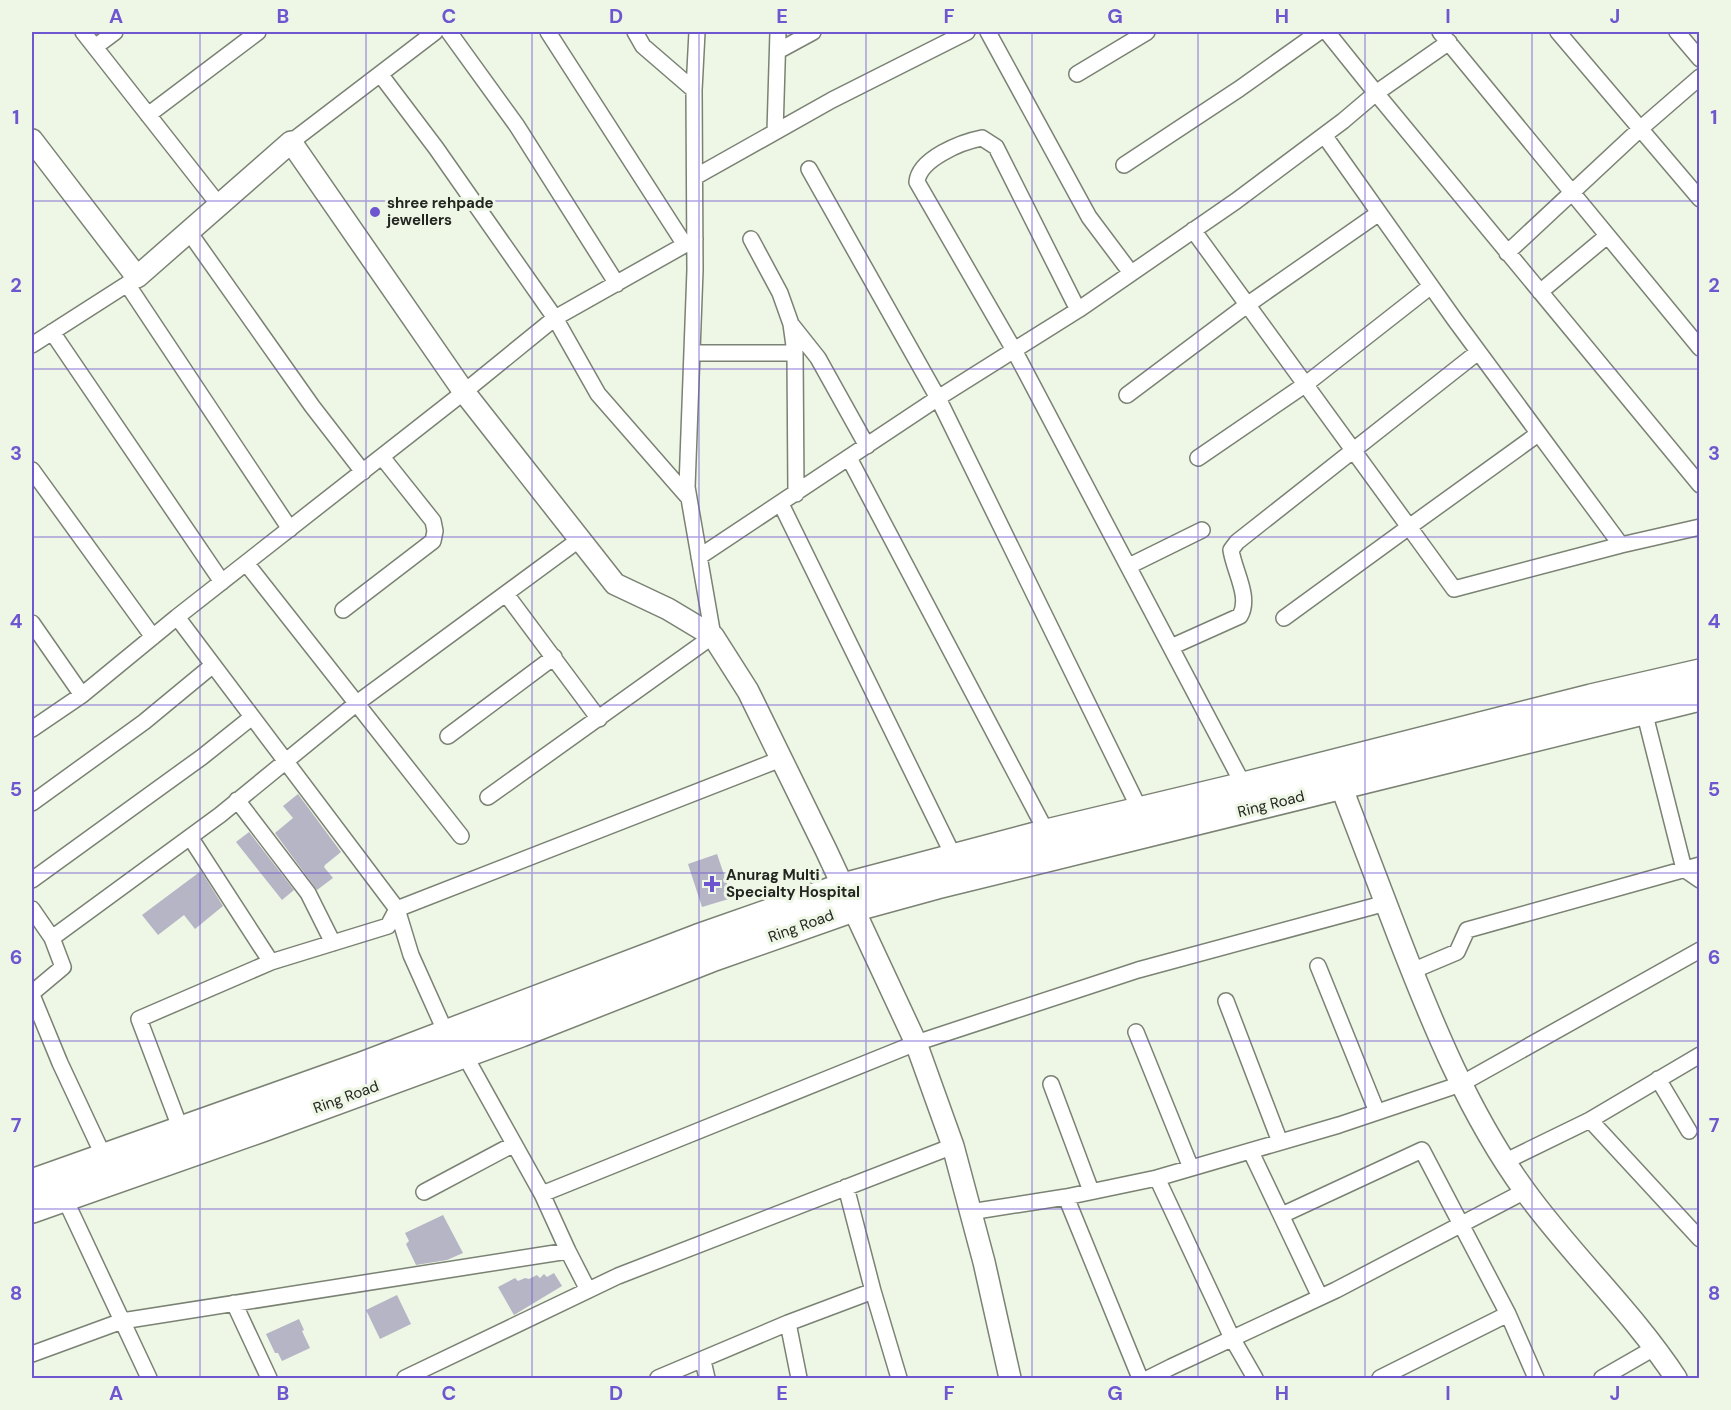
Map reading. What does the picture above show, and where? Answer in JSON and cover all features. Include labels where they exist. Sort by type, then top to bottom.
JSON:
[{"type":"highway","name":"Ring Road","points":[[32,1209],[464,1054],[714,957],[848,897],[954,857],[1591,698],[1700,674]]},
{"type":"highway","name":"Ring Road","points":[[32,1183],[446,1033],[698,938],[848,897],[937,885],[1700,697]]},
{"type":"street","points":[[83,32],[219,205]]},
{"type":"street","points":[[95,47],[115,32]]},
{"type":"street","points":[[148,115],[258,32]]},
{"type":"street","points":[[32,345],[132,281],[291,142],[435,32]]},
{"type":"street","points":[[449,32],[517,126],[617,284]]},
{"type":"street","points":[[548,32],[690,242]]},
{"type":"street","points":[[635,32],[643,46],[694,90]]},
{"type":"street","points":[[697,32],[694,90],[695,177],[690,242],[692,352],[687,487],[713,636],[748,691],[782,759],[916,1043],[953,1146],[970,1212],[1006,1377]]},
{"type":"street","points":[[775,132],[778,32]]},
{"type":"street","points":[[778,51],[813,32]]},
{"type":"street","points":[[695,177],[832,100],[968,32]]},
{"type":"street","points":[[988,32],[1089,217],[1131,273]]},
{"type":"street","points":[[1077,74],[1147,32]]},
{"type":"street","points":[[1124,165],[1319,32]]},
{"type":"street","points":[[1327,32],[1700,485]]},
{"type":"street","points":[[1558,32],[1700,200]]},
{"type":"street","points":[[1677,32],[1700,59]]},
{"type":"street","points":[[699,557],[938,398],[1078,310],[1193,230],[1324,135],[1444,37],[1607,236],[1697,339]]},
{"type":"street","points":[[380,74],[436,148],[555,318],[598,394],[688,497]]},
{"type":"street","points":[[1508,253],[1640,129],[1700,77]]},
{"type":"street","points":[[1324,135],[1478,352],[1621,545]]},
{"type":"street","points":[[1078,310],[996,147],[982,138],[968,140],[922,167],[916,182],[1014,350],[1244,786]]},
{"type":"street","points":[[32,140],[132,281],[290,529]]},
{"type":"street","points":[[291,142],[464,392],[615,584],[668,609],[713,636]]},
{"type":"street","points":[[809,169],[938,398],[1140,810]]},
{"type":"street","points":[[1126,394],[1247,305],[1379,213]]},
{"type":"street","points":[[1193,230],[1454,589],[1700,526]]},
{"type":"street","points":[[189,232],[312,406],[363,472]]},
{"type":"street","points":[[1540,292],[1607,236]]},
{"type":"street","points":[[751,239],[780,293],[791,324],[795,353],[796,494]]},
{"type":"street","points":[[32,729],[82,695],[555,318],[690,242]]},
{"type":"street","points":[[1198,458],[1306,384],[1431,286]]},
{"type":"street","points":[[791,324],[818,358],[867,446]]},
{"type":"street","points":[[52,332],[222,582]]},
{"type":"street","points":[[692,352],[795,353]]},
{"type":"street","points":[[1171,647],[1239,616],[1244,609],[1245,600],[1231,550],[1237,542],[1478,352]]},
{"type":"street","points":[[1284,618],[1539,434]]},
{"type":"street","points":[[343,610],[433,542],[435,531],[433,521],[382,456]]},
{"type":"street","points":[[849,458],[1047,833]]},
{"type":"street","points":[[32,470],[153,637]]},
{"type":"street","points":[[781,504],[954,857]]},
{"type":"street","points":[[1129,566],[1202,530]]},
{"type":"street","points":[[52,939],[237,800],[357,703],[580,539]]},
{"type":"street","points":[[246,563],[461,836]]},
{"type":"street","points":[[506,594],[599,719]]},
{"type":"street","points":[[177,617],[397,909],[411,955],[446,1033]]},
{"type":"street","points":[[32,623],[82,695]]},
{"type":"street","points":[[488,797],[713,636]]},
{"type":"street","points":[[448,736],[554,657]]},
{"type":"street","points":[[32,803],[144,722],[213,665]]},
{"type":"street","points":[[1644,711],[1683,869],[1700,880]]},
{"type":"street","points":[[32,880],[202,757],[252,717]]},
{"type":"street","points":[[181,1130],[139,1019],[271,962],[388,927],[397,909],[782,759]]},
{"type":"street","points":[[1341,786],[1427,1009],[1461,1084],[1525,1191],[1656,1347],[1676,1378]]},
{"type":"street","points":[[237,800],[308,893],[333,943]]},
{"type":"street","points":[[189,837],[271,962]]},
{"type":"street","points":[[1412,971],[1457,952],[1467,930],[1700,865]]},
{"type":"street","points":[[542,1194],[916,1043],[1138,970],[1386,903]]},
{"type":"street","points":[[32,909],[52,939],[63,967],[32,994],[60,1062],[104,1157]]},
{"type":"street","points":[[970,1212],[1066,1197],[1157,1178],[1251,1152],[1461,1084],[1700,950]]},
{"type":"street","points":[[1318,966],[1377,1112]]},
{"type":"street","points":[[1226,1001],[1280,1142]]},
{"type":"street","points":[[1136,1032],[1191,1168]]},
{"type":"street","points":[[464,1054],[542,1194],[588,1290]]},
{"type":"street","points":[[1506,1161],[1590,1120],[1700,1055]]},
{"type":"street","points":[[1658,1079],[1689,1131]]},
{"type":"street","points":[[1051,1084],[1091,1191]]},
{"type":"street","points":[[1590,1120],[1700,1239]]},
{"type":"street","points":[[424,1192],[514,1144]]},
{"type":"street","points":[[405,1378],[618,1276],[953,1146]]},
{"type":"street","points":[[1282,1215],[1422,1150],[1508,1314],[1536,1378]]},
{"type":"street","points":[[1251,1152],[1320,1297]]},
{"type":"street","points":[[1157,1178],[1232,1338],[1255,1378]]},
{"type":"street","points":[[846,1187],[898,1378]]},
{"type":"street","points":[[1149,1378],[1320,1297],[1525,1191]]},
{"type":"street","points":[[64,1197],[149,1378]]},
{"type":"street","points":[[1066,1197],[1140,1378]]},
{"type":"street","points":[[32,1354],[122,1321],[568,1251]]},
{"type":"street","points":[[658,1378],[788,1323],[873,1291]]},
{"type":"street","points":[[234,1303],[269,1378]]},
{"type":"street","points":[[1380,1378],[1508,1314]]},
{"type":"street","points":[[788,1323],[799,1378]]},
{"type":"street","points":[[1602,1378],[1656,1347]]},
{"type":"street","points":[[703,1360],[707,1378]]},
{"type":"building","points":[[298,794],[341,852],[324,867],[333,878],[317,890],[275,833],[293,818],[283,806]]},
{"type":"building","points":[[249,832],[294,890],[282,900],[236,842]]},
{"type":"building","points":[[717,854],[732,898],[702,907],[688,864]]},
{"type":"building","points":[[201,871],[223,906],[195,929],[184,915],[158,935],[142,915]]},
{"type":"building","points":[[443,1215],[463,1253],[447,1260],[416,1265],[406,1244],[409,1241],[405,1233]]},
{"type":"building","points":[[554,1273],[562,1286],[514,1315],[498,1287],[515,1278],[518,1281],[537,1275],[540,1278],[544,1274],[547,1277]]},
{"type":"building","points":[[397,1295],[411,1324],[380,1339],[366,1310]]},
{"type":"building","points":[[299,1319],[310,1348],[282,1361],[278,1353],[275,1353],[266,1334]]},
{"type":"place","name":"shree rehpade jewellers","points":[[375,212]]},
{"type":"place","name":"Anurag Multi Specialty Hospital","points":[[712,884]]}]
